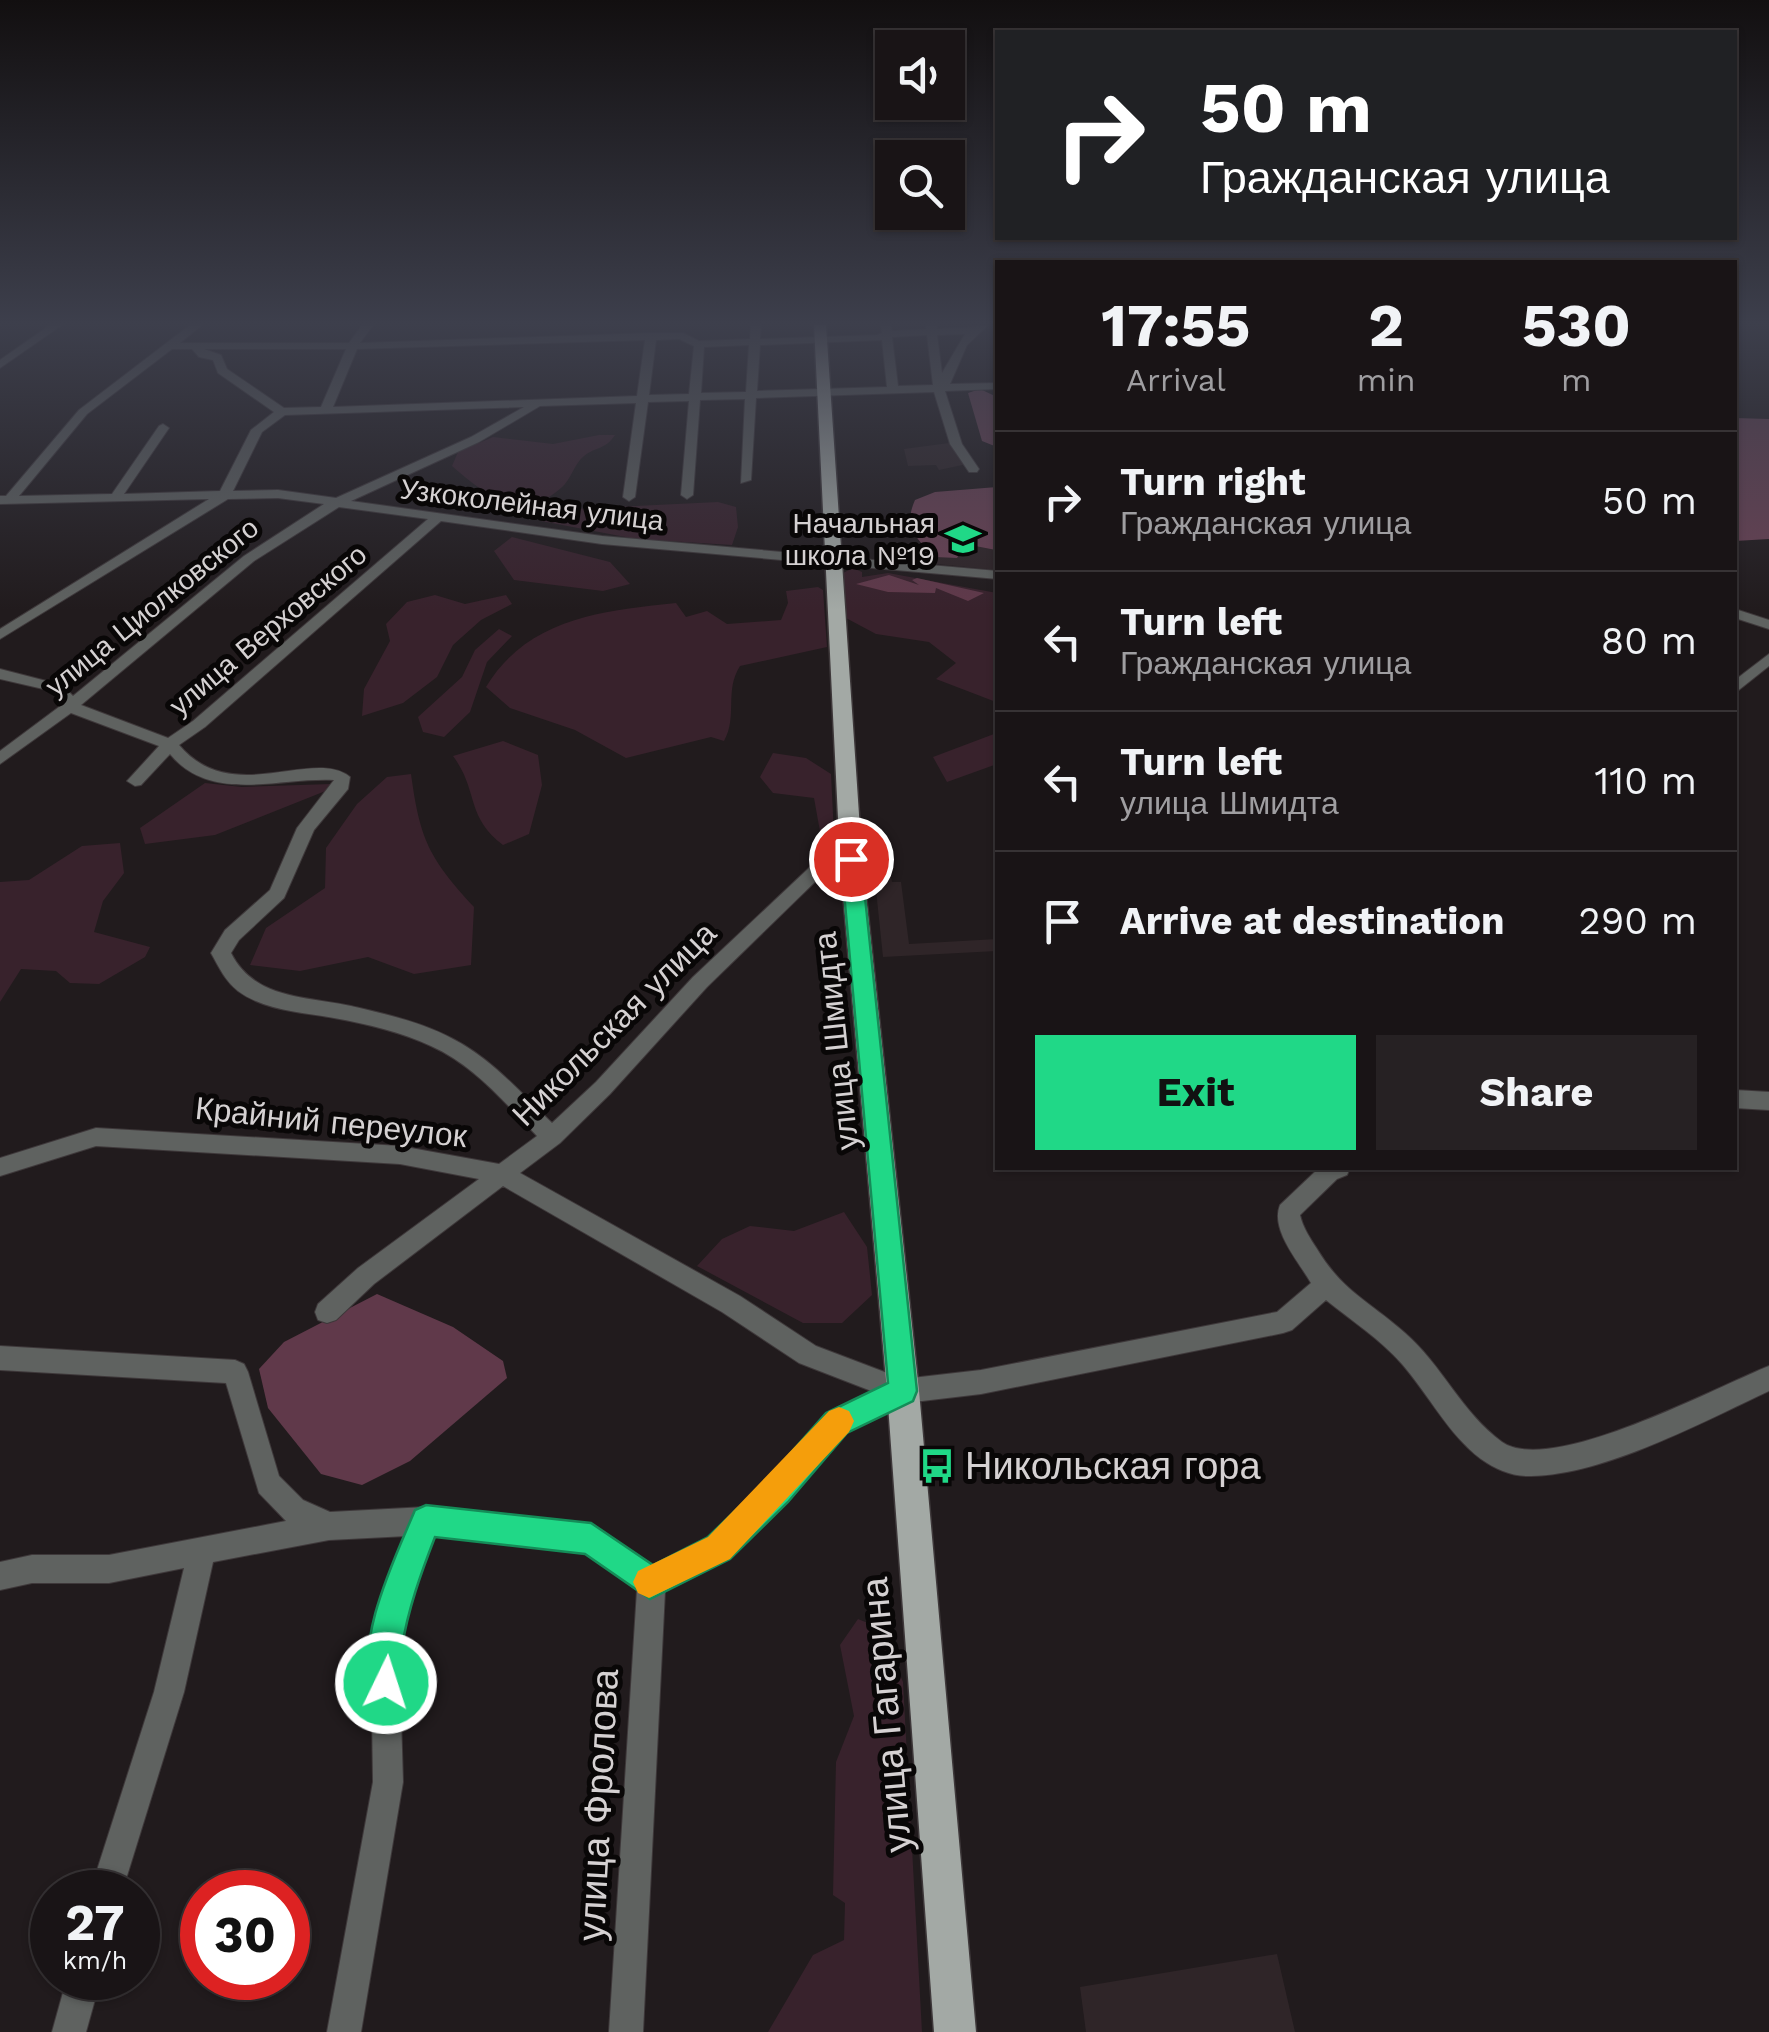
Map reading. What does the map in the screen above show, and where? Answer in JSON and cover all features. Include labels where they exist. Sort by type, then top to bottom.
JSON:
[{"type":"main road","name":"улица Шмидта","points":[[825,420],[830,562],[851,859],[903,1391]]},
{"type":"main road","name":"улица Гагарина","points":[[903,1391],[955,2032]]},
{"type":"street","points":[[4,500],[75,420]]},
{"type":"street","points":[[0,636],[226,495],[257,430],[271,420]]},
{"type":"street","name":"улица Циолковского","points":[[0,760],[286,532],[481,439],[511,420]]},
{"type":"street","points":[[629,497],[641,420]]},
{"type":"street","points":[[687,495],[692,420]]},
{"type":"street","points":[[746,480],[748,420]]},
{"type":"street","points":[[950,420],[956,444],[973,469]]},
{"type":"street","points":[[115,498],[162,428]]},
{"type":"street","name":"Узкоколейная улица","points":[[4,500],[278,494],[436,519],[698,551],[995,575]]},
{"type":"street","name":"улица Верховского","points":[[134,781],[170,744],[199,724],[436,519]]},
{"type":"street","points":[[1737,614],[1769,626]]},
{"type":"street","points":[[1737,686],[1769,658]]},
{"type":"street","points":[[0,674],[57,688],[73,700],[78,711],[170,744],[184,762],[216,777],[242,781],[331,774],[342,777],[342,785],[306,828],[278,893],[232,935],[221,954],[238,981],[272,1000],[350,1014],[446,1044],[478,1065],[552,1137]]},
{"type":"street","name":"Никольская улица","points":[[327,1312],[366,1276],[552,1137],[603,1088],[700,982],[816,871],[851,859]]},
{"type":"street","points":[[1737,1099],[1769,1101]]},
{"type":"street","name":"Крайний переулок","points":[[0,1167],[96,1137],[400,1155],[502,1174],[731,1304],[808,1354],[903,1391]]},
{"type":"street","points":[[1334,1170],[1288,1212],[1290,1228],[1326,1284],[1401,1345],[1482,1442],[1508,1461],[1548,1466],[1596,1451],[1769,1378]]},
{"type":"street","points":[[0,1576],[32,1570],[109,1569],[329,1526],[426,1520],[591,1539],[650,1583],[719,1548],[777,1492],[836,1423],[903,1391],[981,1382],[1283,1322],[1326,1284]]},
{"type":"street","points":[[0,1358],[235,1372],[268,1484],[293,1510],[329,1526]]},
{"type":"street","points":[[344,2032],[388,1782],[385,1650],[400,1586],[426,1520]]},
{"type":"street","points":[[113,1870],[170,1692],[202,1552]]},
{"type":"street","name":"улица Фролова","points":[[626,2032],[650,1583]]},
{"type":"street","points":[[69,2032],[78,2000]]},
{"type":"shaded area","points":[[976,420],[995,420],[995,446],[982,441]]},
{"type":"shaded area","points":[[1737,420],[1769,420],[1769,539],[1737,541]]},
{"type":"shaded area","points":[[615,435],[581,459],[561,488],[531,504],[503,501],[452,466],[458,452],[493,437],[553,444]]},
{"type":"shaded area","points":[[949,443],[953,449],[962,449],[967,464],[939,470],[936,465],[908,466],[904,449]]},
{"type":"shaded area","points":[[995,487],[995,550],[965,544],[957,558],[935,557],[913,532],[910,518],[915,500],[935,492]]},
{"type":"shaded area","points":[[718,502],[736,507],[738,527],[732,545],[636,539],[541,521],[553,510]]},
{"type":"shaded area","name":"Начальная школа №19","points":[[995,510],[995,570],[926,563],[929,514]]},
{"type":"shaded area","points":[[512,537],[610,562],[630,584],[603,591],[514,580],[494,551]]},
{"type":"shaded area","points":[[853,568],[862,572],[862,577],[888,573],[995,593],[995,702],[936,679],[956,663],[929,642],[876,634],[846,618],[843,573]]},
{"type":"shaded area","points":[[889,575],[919,585],[912,580],[984,593],[968,601],[936,588],[935,593],[888,592],[856,584]]},
{"type":"shaded area","points":[[818,587],[823,590],[827,647],[740,666],[735,675],[724,741],[711,737],[626,758],[575,730],[510,708],[486,687],[523,646],[569,622],[676,603],[686,617],[707,611],[727,624],[781,620],[788,603],[786,591]]},
{"type":"shaded area","points":[[435,595],[465,604],[506,595],[512,604],[481,620],[453,645],[437,677],[403,703],[362,716],[364,689],[390,641],[386,624],[407,602]]},
{"type":"shaded area","points":[[499,629],[512,636],[487,662],[470,712],[444,737],[423,732],[418,717],[462,677],[475,650]]},
{"type":"shaded area","points":[[995,718],[995,765],[947,782],[933,757],[994,734]]},
{"type":"shaded area","points":[[503,741],[538,755],[542,785],[529,834],[503,845],[483,824],[453,756]]},
{"type":"shaded area","points":[[773,753],[806,758],[831,774],[835,855],[819,864],[821,837],[814,798],[773,793],[760,777]]},
{"type":"shaded area","points":[[411,774],[418,816],[429,847],[446,875],[474,907],[471,965],[414,974],[368,957],[300,971],[250,965],[266,928],[325,888],[326,848],[357,804],[387,777]]},
{"type":"shaded area","points":[[205,783],[242,787],[331,784],[328,790],[215,835],[145,844],[140,828]]},
{"type":"shaded area","points":[[120,843],[124,873],[103,901],[94,932],[150,947],[145,957],[99,984],[70,983],[56,971],[21,969],[0,1002],[0,882],[29,880],[82,846]]},
{"type":"shaded area","points":[[874,871],[890,871],[892,882],[901,882],[909,944],[995,939],[995,951],[883,957]]},
{"type":"shaded area","points":[[844,1212],[867,1247],[872,1295],[842,1323],[803,1323],[697,1266],[722,1239],[750,1226],[794,1231]]},
{"type":"shaded area","points":[[377,1294],[453,1327],[503,1361],[507,1378],[410,1461],[362,1485],[321,1474],[268,1408],[259,1369],[284,1342]]},
{"type":"shaded area","points":[[858,1619],[880,1628],[903,1682],[922,2032],[768,2032],[813,1955],[844,1940],[845,1903],[833,1895],[836,1762],[854,1716],[840,1645]]},
{"type":"shaded area","points":[[1277,1954],[1295,2032],[1086,2032],[1080,1987]]},
{"type":"slow traffic","points":[[649,1582],[719,1548],[777,1492],[839,1421]]},
{"type":"place","name":"Начальная школа №19","points":[[963,539]]},
{"type":"place","name":"Никольская гора","points":[[937,1466]]},
{"type":"route","points":[[386,1683],[385,1650],[400,1586],[426,1520],[591,1539],[650,1583],[719,1548],[777,1492],[836,1423],[903,1391],[851,859]]}]
